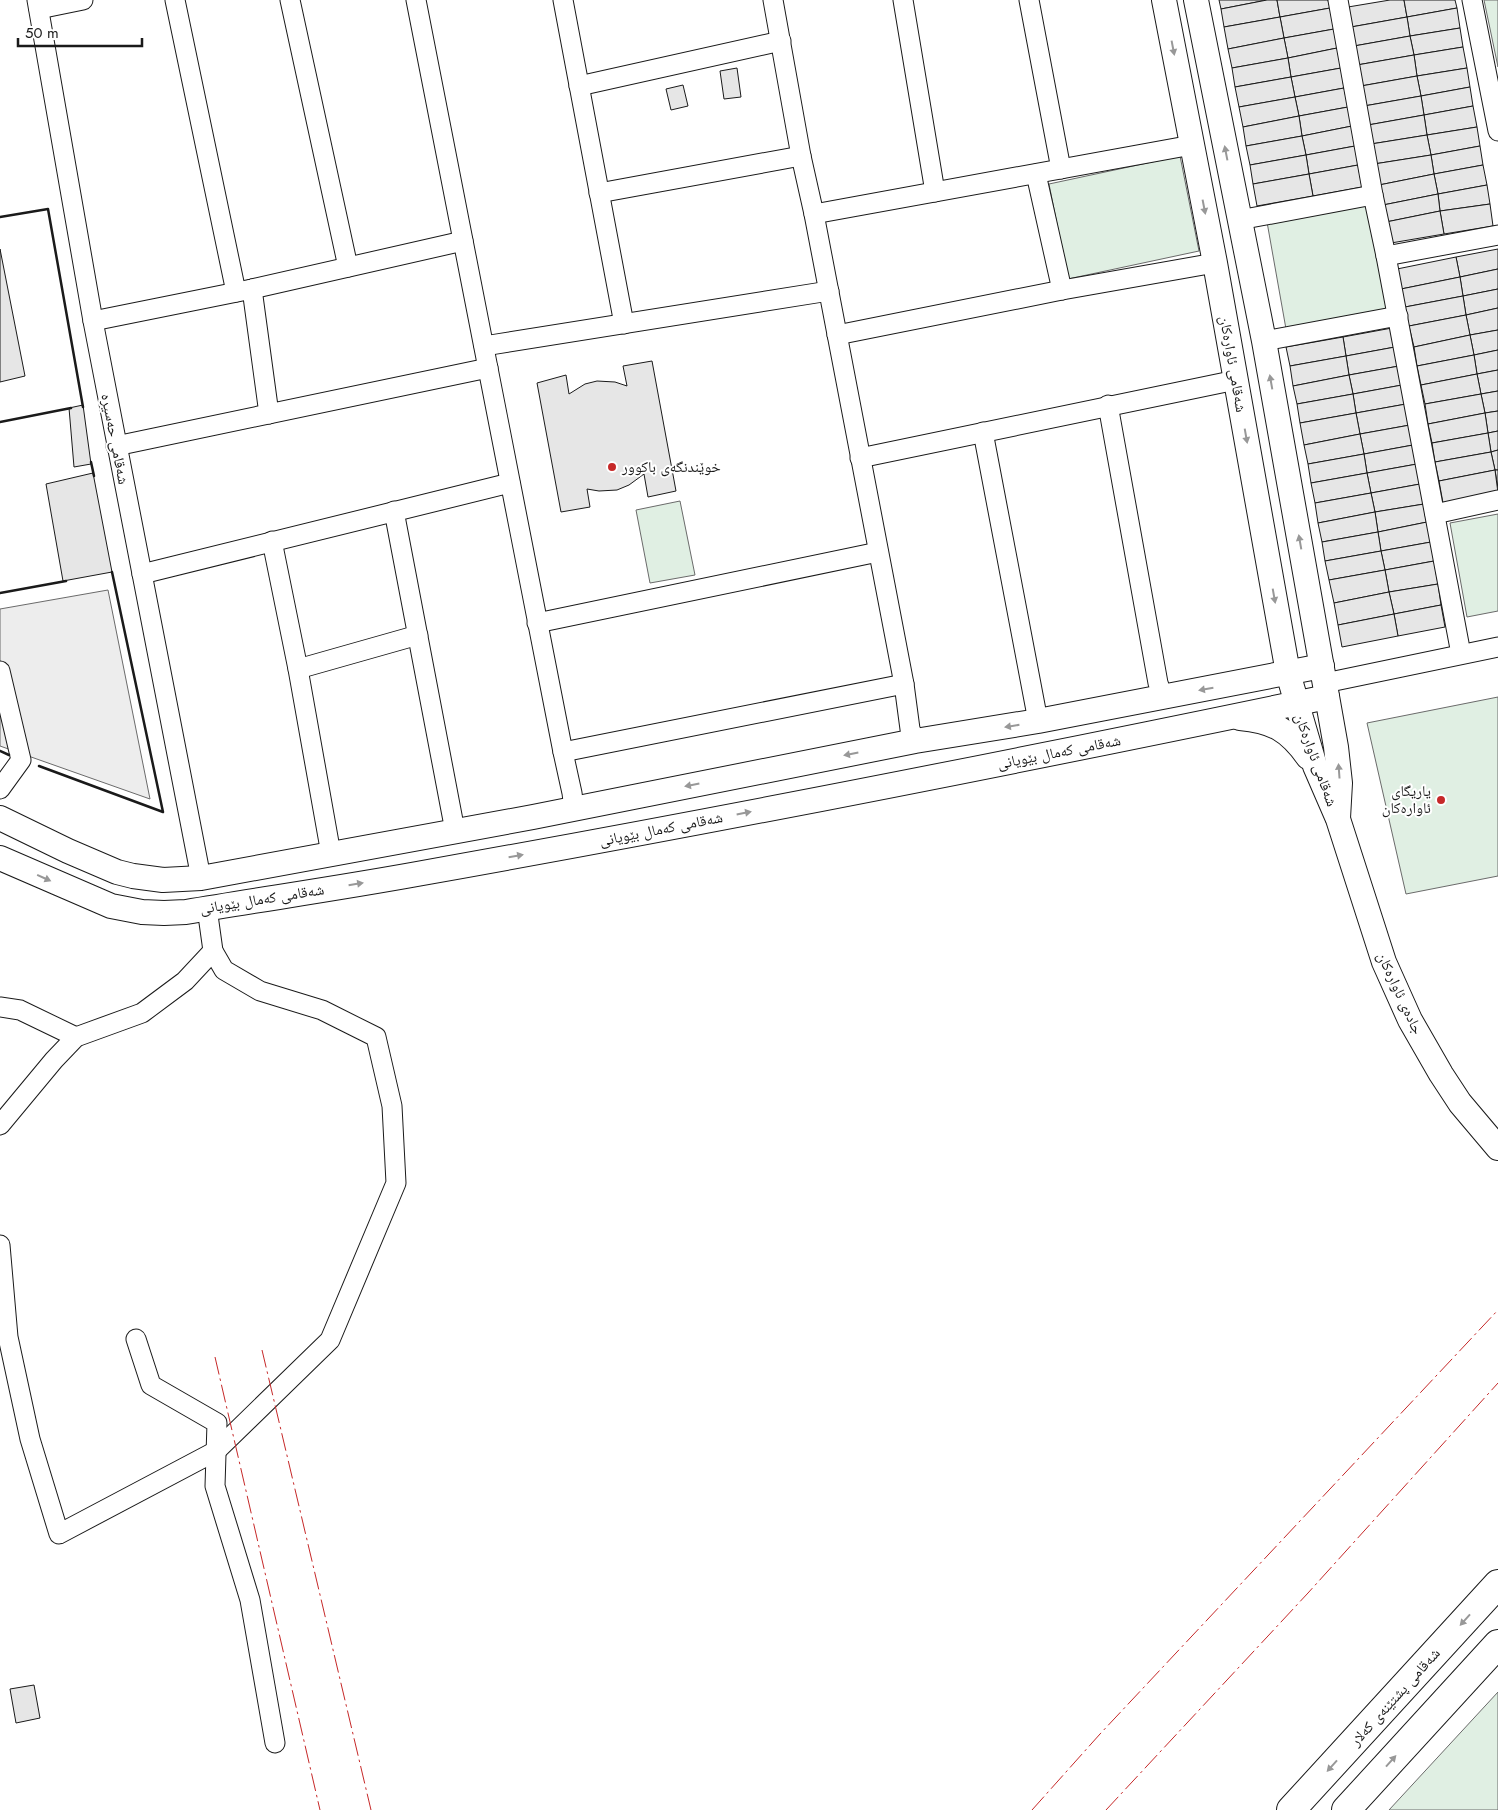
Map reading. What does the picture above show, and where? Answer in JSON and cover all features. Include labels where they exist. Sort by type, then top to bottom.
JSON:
[{"type":"highway","name":"شەقامی پشتێنەی کەلار","points":[[1291,1810],[1498,1584]]},
{"type":"highway","points":[[1349,1808],[1498,1644]]},
{"type":"main road","name":"شەقامی ئاوارەکان","points":[[1164,0],[1215,263],[1288,673],[1295,703],[1315,766],[1338,819]]},
{"type":"main road","name":"شەقامی ئاوارەکان","points":[[1196,0],[1264,341],[1325,682],[1340,783],[1338,819]]},
{"type":"main road","name":"شەقامی کەمال بێویانی","points":[[0,818],[117,872],[163,880],[201,878],[455,831],[914,741],[1038,722],[1288,673],[1325,682]]},
{"type":"main road","name":"شەقامی کەمال بێویانی","points":[[0,858],[86,897],[121,909],[164,913],[207,908],[415,874],[1068,752],[1295,703],[1325,682]]},
{"type":"main road","points":[[1241,683],[1237,715],[1280,728],[1293,738],[1315,766]]},
{"type":"main road","name":"جادەی ئاوارەکان","points":[[1338,819],[1384,962],[1410,1020],[1455,1096],[1498,1148]]},
{"type":"main road","points":[[408,840],[415,874]]},
{"type":"street","points":[[38,4],[83,0]]},
{"type":"street","points":[[175,0],[244,291],[269,414]]},
{"type":"street","points":[[290,0],[348,267]]},
{"type":"street","points":[[416,0],[574,808]]},
{"type":"street","points":[[563,0],[624,324]]},
{"type":"street","points":[[773,0],[801,156],[829,290],[904,684],[910,729],[914,741]]},
{"type":"street","points":[[903,0],[936,192]]},
{"type":"street","points":[[1029,0],[1060,169]]},
{"type":"street","points":[[1338,0],[1373,195],[1398,316],[1461,654]]},
{"type":"street","points":[[1472,0],[1498,131]]},
{"type":"street","name":"شەقامی حەسیرە","points":[[38,4],[116,446],[201,878]]},
{"type":"street","points":[[579,86],[781,41]]},
{"type":"street","points":[[814,214],[1192,146]]},
{"type":"street","points":[[599,193],[801,156]]},
{"type":"street","points":[[1036,174],[1062,290]]},
{"type":"street","points":[[1240,220],[1373,195]]},
{"type":"street","points":[[1386,256],[1498,235]]},
{"type":"street","points":[[93,321],[244,291],[463,241]]},
{"type":"street","points":[[837,334],[1062,290],[1215,263]]},
{"type":"street","points":[[484,346],[829,290]]},
{"type":"street","points":[[1264,341],[1398,316]]},
{"type":"street","points":[[116,446],[488,368]]},
{"type":"street","points":[[860,458],[1108,405],[1236,380]]},
{"type":"street","points":[[1108,405],[1158,683],[1163,697]]},
{"type":"street","points":[[983,432],[1038,722]]},
{"type":"street","points":[[142,574],[510,483]]},
{"type":"street","points":[[1435,514],[1498,500]]},
{"type":"street","points":[[394,512],[455,831]]},
{"type":"street","points":[[272,541],[298,669],[331,854]]},
{"type":"street","points":[[538,623],[878,552]]},
{"type":"street","points":[[298,669],[418,635]]},
{"type":"street","points":[[1325,682],[1498,647]]},
{"type":"street","points":[[0,671],[21,760],[0,789]]},
{"type":"street","points":[[563,752],[904,684]]},
{"type":"street","points":[[0,1245],[8,1337],[30,1439],[59,1534],[216,1450],[330,1340],[396,1183],[392,1106],[376,1037],[322,1010],[260,991],[224,970],[212,950],[207,908]]},
{"type":"street","points":[[0,1125],[54,1060],[76,1037],[142,1013],[185,982],[212,950]]},
{"type":"street","points":[[0,1007],[20,1010],[76,1037]]},
{"type":"street","points":[[136,1339],[151,1385],[216,1423],[214,1486],[250,1600],[275,1744]]},
{"type":"green space","points":[[1484,0],[1498,0],[1498,67]]},
{"type":"green space","points":[[1180,156],[1199,251],[1068,279],[1049,184]]},
{"type":"green space","points":[[1369,203],[1389,309],[1286,329],[1267,222]]},
{"type":"green space","points":[[680,501],[695,575],[650,583],[636,510]]},
{"type":"green space","points":[[1498,514],[1498,611],[1467,617],[1450,523]]},
{"type":"green space","name":"یاریگای ئاوارەکان","points":[[1498,697],[1498,876],[1406,894],[1367,723]]},
{"type":"green space","points":[[1498,1692],[1498,1810],[1389,1810]]},
{"type":"shaded area","points":[[108,590],[150,799],[0,746],[0,609]]},
{"type":"building","points":[[1219,0],[1267,0],[1221,9]]},
{"type":"building","points":[[1267,0],[1277,0],[1280,17],[1224,27],[1221,9]]},
{"type":"building","points":[[1277,0],[1328,0],[1330,8],[1280,17]]},
{"type":"building","points":[[1390,0],[1404,0],[1407,17],[1351,27],[1348,7]]},
{"type":"building","points":[[1404,0],[1455,0],[1457,8],[1407,17]]},
{"type":"building","points":[[1330,8],[1334,29],[1284,38],[1280,17]]},
{"type":"building","points":[[1457,8],[1460,28],[1410,36],[1407,17]]},
{"type":"building","points":[[1280,17],[1284,38],[1228,49],[1224,27]]},
{"type":"building","points":[[1407,17],[1410,36],[1354,46],[1351,27]]},
{"type":"building","points":[[1460,28],[1463,47],[1414,55],[1410,36]]},
{"type":"building","points":[[1334,29],[1337,48],[1288,58],[1284,38]]},
{"type":"building","points":[[1410,36],[1414,55],[1357,65],[1354,46]]},
{"type":"building","points":[[1284,38],[1288,58],[1232,68],[1228,49]]},
{"type":"building","points":[[1463,47],[1467,68],[1417,76],[1414,55]]},
{"type":"building","points":[[1337,48],[1341,68],[1291,77],[1288,58]]},
{"type":"building","points":[[1414,55],[1417,76],[1361,86],[1357,65]]},
{"type":"building","points":[[1288,58],[1291,77],[1235,87],[1232,68]]},
{"type":"building","points":[[737,68],[741,97],[724,99],[720,71]]},
{"type":"building","points":[[1341,68],[1344,88],[1295,97],[1291,77]]},
{"type":"building","points":[[1467,68],[1470,87],[1421,96],[1417,76]]},
{"type":"building","points":[[1417,76],[1421,96],[1364,106],[1361,86]]},
{"type":"building","points":[[1291,77],[1295,97],[1239,107],[1235,87]]},
{"type":"building","points":[[683,85],[688,106],[671,110],[666,89]]},
{"type":"building","points":[[1470,87],[1473,106],[1424,115],[1421,96]]},
{"type":"building","points":[[1344,88],[1348,107],[1299,116],[1295,97]]},
{"type":"building","points":[[1421,96],[1424,115],[1368,125],[1364,106]]},
{"type":"building","points":[[1295,97],[1299,116],[1243,127],[1239,107]]},
{"type":"building","points":[[1473,106],[1477,127],[1427,135],[1424,115]]},
{"type":"building","points":[[1348,107],[1352,126],[1302,136],[1299,116]]},
{"type":"building","points":[[1424,115],[1427,135],[1371,144],[1368,125]]},
{"type":"building","points":[[1299,116],[1302,136],[1246,146],[1243,127]]},
{"type":"building","points":[[1352,126],[1355,146],[1306,155],[1302,136]]},
{"type":"building","points":[[1477,127],[1480,146],[1431,155],[1427,135]]},
{"type":"building","points":[[1427,135],[1431,155],[1374,164],[1371,144]]},
{"type":"building","points":[[1302,136],[1306,155],[1250,165],[1246,146]]},
{"type":"building","points":[[1355,146],[1358,165],[1309,174],[1306,155]]},
{"type":"building","points":[[1480,146],[1483,165],[1434,174],[1431,155]]},
{"type":"building","points":[[1306,155],[1309,174],[1253,184],[1250,165]]},
{"type":"building","points":[[1431,155],[1434,174],[1379,185],[1374,164]]},
{"type":"building","points":[[1358,165],[1362,187],[1313,196],[1309,174]]},
{"type":"building","points":[[1483,165],[1487,185],[1438,194],[1434,174]]},
{"type":"building","points":[[1309,174],[1313,196],[1257,206],[1253,184]]},
{"type":"building","points":[[1434,174],[1438,194],[1383,205],[1379,185]]},
{"type":"building","points":[[1487,185],[1490,204],[1440,211],[1438,194]]},
{"type":"building","points":[[1438,194],[1440,211],[1386,222],[1383,205]]},
{"type":"building","points":[[1490,204],[1493,226],[1444,234],[1440,211]]},
{"type":"building","points":[[1440,211],[1444,234],[1391,243],[1386,222]]},
{"type":"building","points":[[0,249],[25,376],[0,382]]},
{"type":"building","points":[[1498,249],[1498,269],[1460,277],[1456,257]]},
{"type":"building","points":[[1456,257],[1460,277],[1401,289],[1397,269]]},
{"type":"building","points":[[1498,269],[1498,289],[1463,296],[1460,277]]},
{"type":"building","points":[[1460,277],[1463,296],[1405,307],[1401,289]]},
{"type":"building","points":[[1498,289],[1498,308],[1466,315],[1463,296]]},
{"type":"building","points":[[1463,296],[1466,315],[1409,326],[1405,307]]},
{"type":"building","points":[[1498,308],[1498,330],[1470,335],[1466,315]]},
{"type":"building","points":[[1466,315],[1470,335],[1414,347],[1409,326]]},
{"type":"building","points":[[1392,328],[1395,347],[1346,356],[1343,337]]},
{"type":"building","points":[[1498,330],[1498,350],[1474,355],[1470,335]]},
{"type":"building","points":[[1470,335],[1474,355],[1417,366],[1414,347]]},
{"type":"building","points":[[1343,337],[1346,356],[1290,366],[1286,347]]},
{"type":"building","points":[[1395,347],[1399,366],[1349,375],[1346,356]]},
{"type":"building","points":[[1498,350],[1498,370],[1477,374],[1474,355]]},
{"type":"building","points":[[1474,355],[1477,374],[1421,385],[1417,366]]},
{"type":"building","points":[[1346,356],[1349,375],[1293,386],[1290,366]]},
{"type":"building","points":[[652,361],[676,491],[648,497],[644,474],[629,485],[617,490],[599,491],[587,489],[590,507],[561,512],[537,383],[566,375],[569,394],[585,384],[597,381],[615,382],[627,386],[623,366]]},
{"type":"building","points":[[1399,366],[1402,385],[1353,394],[1349,375]]},
{"type":"building","points":[[1498,370],[1498,391],[1481,394],[1477,374]]},
{"type":"building","points":[[1477,374],[1481,394],[1425,404],[1421,385]]},
{"type":"building","points":[[1349,375],[1353,394],[1297,404],[1293,386]]},
{"type":"building","points":[[1402,385],[1406,404],[1356,413],[1353,394]]},
{"type":"building","points":[[1498,391],[1498,411],[1485,413],[1481,394]]},
{"type":"building","points":[[1353,394],[1356,413],[1300,423],[1297,404]]},
{"type":"building","points":[[1481,394],[1485,413],[1428,424],[1425,404]]},
{"type":"building","points":[[1406,404],[1410,425],[1360,434],[1356,413]]},
{"type":"building","points":[[83,405],[91,464],[74,467],[69,408]]},
{"type":"building","points":[[1498,411],[1498,431],[1488,433],[1485,413]]},
{"type":"building","points":[[1356,413],[1360,434],[1304,445],[1300,423]]},
{"type":"building","points":[[1485,413],[1488,433],[1432,443],[1428,424]]},
{"type":"building","points":[[1410,425],[1413,445],[1364,454],[1360,434]]},
{"type":"building","points":[[1498,431],[1498,450],[1491,452],[1488,433]]},
{"type":"building","points":[[1488,433],[1491,452],[1435,462],[1432,443]]},
{"type":"building","points":[[1360,434],[1364,454],[1308,464],[1304,445]]},
{"type":"building","points":[[1413,445],[1417,464],[1367,473],[1364,454]]},
{"type":"building","points":[[1498,450],[1498,470],[1495,470],[1491,452]]},
{"type":"building","points":[[1491,452],[1495,470],[1439,481],[1435,462]]},
{"type":"building","points":[[1364,454],[1367,473],[1311,483],[1308,464]]},
{"type":"building","points":[[1417,464],[1420,484],[1371,493],[1367,473]]},
{"type":"building","points":[[1495,470],[1498,470],[1498,488]]},
{"type":"building","points":[[1495,470],[1498,493],[1443,503],[1439,481]]},
{"type":"building","points":[[93,473],[112,572],[63,581],[46,484]]},
{"type":"building","points":[[1367,473],[1371,493],[1315,503],[1311,483]]},
{"type":"building","points":[[1420,484],[1424,504],[1375,512],[1371,493]]},
{"type":"building","points":[[1371,493],[1375,512],[1318,523],[1315,503]]},
{"type":"building","points":[[1424,504],[1427,522],[1378,532],[1375,512]]},
{"type":"building","points":[[1375,512],[1378,532],[1322,542],[1318,523]]},
{"type":"building","points":[[1427,522],[1431,542],[1381,551],[1378,532]]},
{"type":"building","points":[[1378,532],[1381,551],[1325,561],[1322,542]]},
{"type":"building","points":[[1431,542],[1434,561],[1385,570],[1381,551]]},
{"type":"building","points":[[1381,551],[1385,570],[1329,580],[1325,561]]},
{"type":"building","points":[[1434,561],[1438,584],[1389,592],[1385,570]]},
{"type":"building","points":[[1385,570],[1389,592],[1334,603],[1329,580]]},
{"type":"building","points":[[1438,584],[1441,605],[1394,614],[1389,592]]},
{"type":"building","points":[[1389,592],[1394,614],[1338,625],[1334,603]]},
{"type":"building","points":[[1441,605],[1445,627],[1398,636],[1394,614]]},
{"type":"building","points":[[1394,614],[1398,636],[1342,647],[1338,625]]},
{"type":"building","points":[[34,1685],[40,1718],[16,1723],[10,1689]]},
{"type":"wall","points":[[0,217],[48,209],[83,407]]},
{"type":"wall","points":[[0,422],[71,408]]},
{"type":"wall","points":[[91,462],[94,476]]},
{"type":"wall","points":[[39,766],[163,812],[112,572]]},
{"type":"wall","points":[[0,593],[66,581]]},
{"type":"wall","points":[[0,751],[9,755]]},
{"type":"power","points":[[1032,1810],[1100,1734],[1498,1310]]},
{"type":"power","points":[[262,1350],[371,1810]]},
{"type":"power","points":[[215,1357],[320,1810]]},
{"type":"power","points":[[1106,1810],[1308,1593],[1498,1383]]},
{"type":"place","name":"خوێندنگەی باکوور","points":[[612,467]]},
{"type":"place","name":"یاریگای ئاوارەکان","points":[[1441,800]]}]
